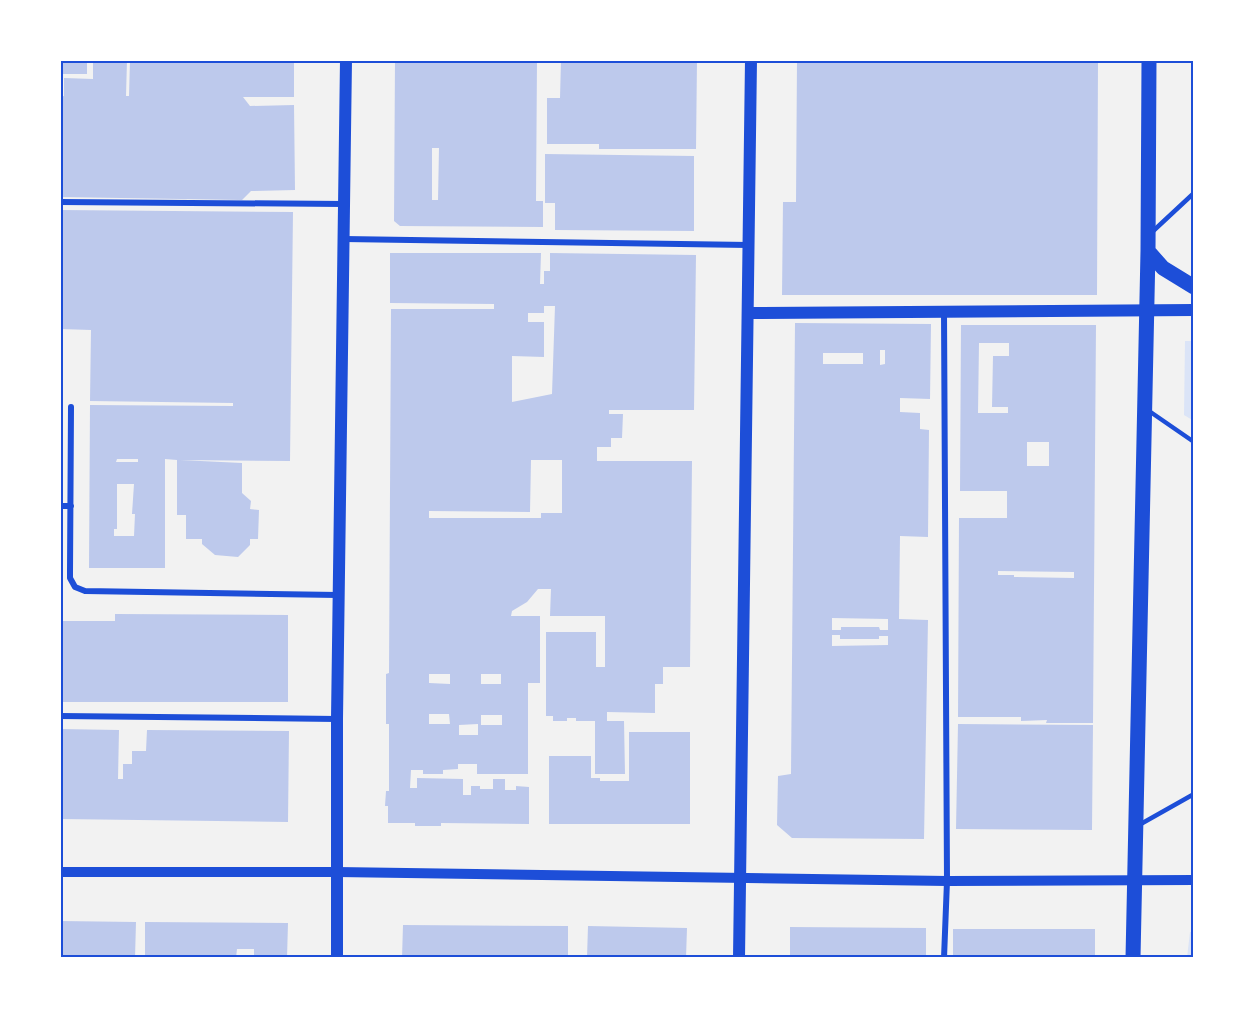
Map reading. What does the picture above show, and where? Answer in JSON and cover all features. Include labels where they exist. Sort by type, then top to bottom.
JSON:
[{"type":"main road","points":[[337,958],[337,719],[346,60]]},
{"type":"main road","points":[[739,958],[751,60]]},
{"type":"main road","points":[[1133,958],[1149,60]]},
{"type":"main road","points":[[1147,244],[1163,268],[1194,287]]},
{"type":"main road","points":[[749,313],[1194,310]]},
{"type":"street","points":[[60,202],[344,204]]},
{"type":"street","points":[[343,239],[748,245]]},
{"type":"street","points":[[944,312],[947,881],[944,958]]},
{"type":"street","points":[[71,407],[70,578],[72,584],[80,590],[339,595]]},
{"type":"street","points":[[60,506],[71,506]]},
{"type":"street","points":[[60,716],[337,719]]},
{"type":"street","points":[[60,872],[337,872],[947,881],[1194,880]]},
{"type":"lane","points":[[1147,244],[1194,193]]},
{"type":"lane","points":[[1144,407],[1194,442]]},
{"type":"lane","points":[[1136,827],[1194,794]]},
{"type":"shaded area","points":[[1185,341],[1194,341],[1194,421],[1184,415]]},
{"type":"shaded area","points":[[1190,932],[1194,932],[1194,958],[1187,958]]},
{"type":"building","points":[[60,60],[87,60],[87,74],[60,74]]},
{"type":"building","points":[[93,60],[127,60],[126,96],[129,96],[130,60],[294,60],[294,97],[243,97],[250,106],[294,105],[295,190],[251,191],[242,200],[60,197],[60,97],[64,96],[64,78],[93,79]]},
{"type":"building","points":[[395,60],[537,60],[536,201],[543,201],[543,227],[400,226],[394,221]],"holes":[[[432,148],[439,148],[438,200],[432,200]]]},
{"type":"building","points":[[561,60],[697,60],[696,149],[599,149],[599,144],[547,144],[547,98],[560,98]]},
{"type":"building","points":[[797,60],[1098,60],[1097,295],[782,295],[783,202],[796,202]]},
{"type":"building","points":[[545,154],[694,156],[694,231],[555,230],[555,203],[545,203]]},
{"type":"building","points":[[60,210],[293,212],[290,461],[180,460],[242,463],[242,493],[251,501],[250,509],[259,510],[258,539],[250,539],[250,545],[238,557],[215,555],[202,544],[202,539],[186,539],[186,515],[177,515],[177,460],[165,459],[165,568],[89,568],[90,405],[233,406],[233,403],[90,401],[91,330],[60,329]],"holes":[[[117,459],[138,459],[138,462],[116,462]],[[117,484],[134,484],[132,514],[135,514],[134,536],[114,536],[114,529],[117,529]]]},
{"type":"building","points":[[390,253],[541,253],[540,284],[544,284],[544,271],[550,271],[550,253],[696,255],[694,410],[609,410],[609,414],[623,414],[622,438],[611,438],[611,447],[597,447],[597,461],[692,461],[690,667],[663,667],[663,684],[655,684],[655,713],[607,712],[607,721],[624,721],[625,774],[595,774],[595,721],[576,721],[576,718],[567,718],[567,721],[553,721],[553,716],[546,716],[546,632],[596,632],[596,667],[605,667],[605,616],[550,616],[551,589],[538,589],[527,602],[512,611],[511,616],[540,616],[540,683],[528,683],[528,774],[477,774],[477,764],[458,764],[458,769],[443,770],[443,774],[423,774],[423,770],[411,770],[410,788],[417,788],[417,778],[463,779],[463,795],[471,795],[471,786],[493,789],[493,779],[505,779],[505,790],[516,790],[516,786],[529,787],[529,824],[441,823],[441,826],[415,826],[415,823],[388,823],[388,806],[385,806],[386,791],[389,791],[386,674],[389,673],[391,309],[494,309],[494,304],[390,303]],"holes":[[[544,306],[555,306],[552,394],[512,402],[512,356],[544,357],[544,322],[528,322],[528,313],[544,313]],[[531,460],[562,460],[562,513],[541,513],[541,518],[429,518],[429,511],[530,512]],[[429,674],[450,674],[450,684],[429,683]],[[481,674],[501,674],[501,684],[481,684]],[[429,714],[449,714],[450,724],[429,724]],[[481,715],[502,715],[502,725],[481,725]],[[478,724],[478,735],[459,735],[459,725]]]},
{"type":"building","points":[[795,323],[931,324],[930,399],[900,398],[900,412],[920,413],[920,429],[929,430],[928,537],[900,536],[899,619],[928,620],[924,839],[792,838],[777,825],[778,776],[791,774]],"holes":[[[880,350],[885,350],[885,364],[880,365]],[[823,353],[863,353],[863,364],[823,364]],[[832,618],[888,619],[888,630],[880,630],[879,627],[841,627],[841,630],[832,630]],[[832,635],[840,635],[840,639],[879,639],[879,636],[888,636],[888,645],[832,646]]]},
{"type":"building","points":[[961,325],[1096,325],[1093,723],[1021,721],[1021,717],[958,717],[959,518],[1007,518],[1007,491],[960,491]],"holes":[[[979,343],[1009,343],[1009,356],[993,356],[992,407],[1008,407],[1008,413],[978,413]],[[1027,442],[1049,442],[1049,466],[1027,466]],[[998,571],[1074,572],[1074,578],[998,575]]]},
{"type":"building","points":[[115,614],[288,615],[288,702],[60,702],[60,621],[115,621]]},
{"type":"building","points":[[958,724],[1093,725],[1092,830],[956,829]]},
{"type":"building","points":[[60,729],[119,730],[118,779],[123,779],[123,764],[132,764],[132,751],[146,751],[147,730],[289,731],[288,822],[60,819]]},
{"type":"building","points":[[629,732],[690,732],[690,824],[549,824],[549,756],[591,756],[591,778],[600,778],[600,781],[629,781]]},
{"type":"building","points":[[60,921],[136,922],[135,958],[60,958]]},
{"type":"building","points":[[145,922],[288,923],[287,958],[254,958],[254,949],[237,949],[236,958],[145,958]]},
{"type":"building","points":[[403,925],[568,926],[568,958],[402,958]]},
{"type":"building","points":[[588,926],[687,928],[686,958],[587,958]]},
{"type":"building","points":[[790,927],[926,928],[926,958],[790,958]]},
{"type":"building","points":[[953,929],[1095,929],[1095,958],[953,958]]}]
